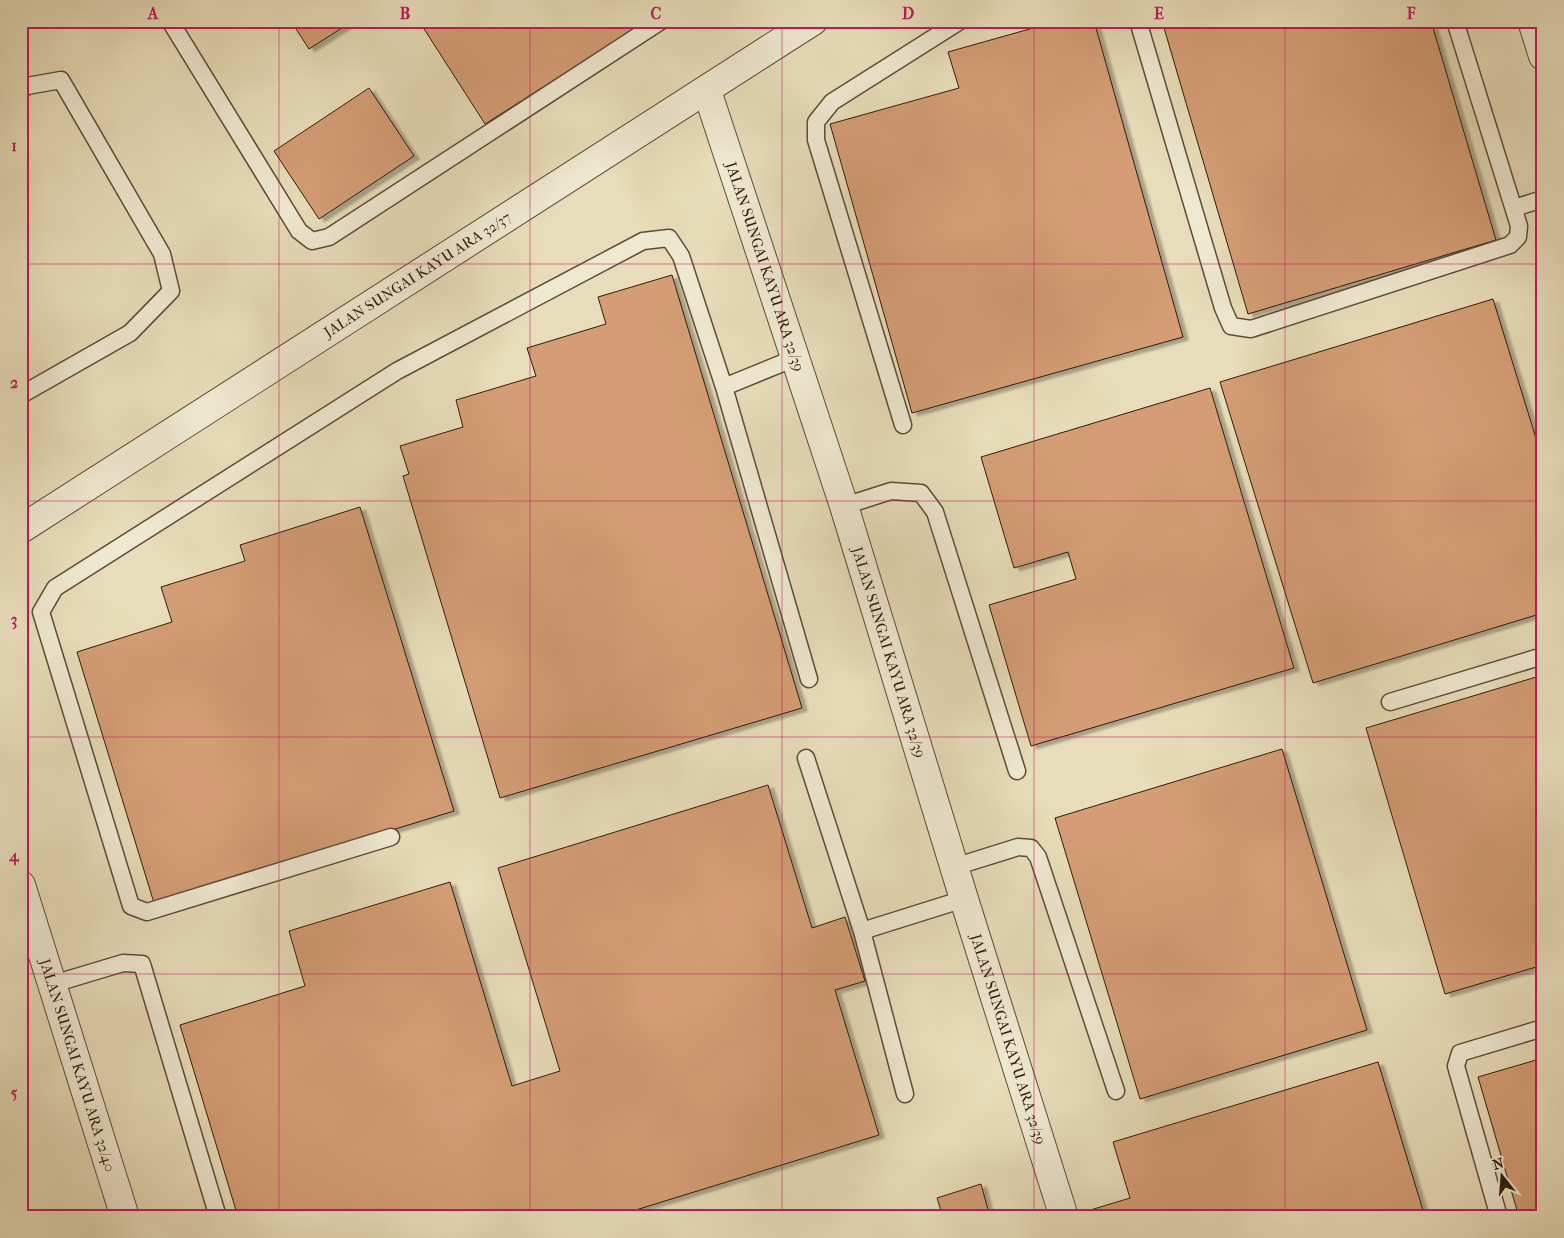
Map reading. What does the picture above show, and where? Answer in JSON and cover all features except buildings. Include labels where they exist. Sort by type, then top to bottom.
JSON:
[{"type":"street","name":"JALAN SUNGAI KAYU ARA 32/37","points":[[21,529],[708,91],[813,21]]},
{"type":"street","points":[[1532,21],[1543,56]]},
{"type":"street","name":"JALAN SUNGAI KAYU ARA 32/39","points":[[708,91],[844,506],[964,899],[1064,1217]]},
{"type":"street","name":"JALAN SUNGAI KAYU ARA 32/40","points":[[21,885],[126,1217]]},
{"type":"lane","points":[[170,21],[299,231],[312,241],[329,237],[662,21]]},
{"type":"lane","points":[[903,425],[816,140],[816,122],[832,102],[960,21]]},
{"type":"lane","points":[[1138,21],[1223,308],[1231,326],[1251,329],[1510,246],[1518,237],[1519,226],[1514,208],[1455,21]]},
{"type":"lane","points":[[21,90],[27,86],[61,80],[162,254],[171,291],[130,333],[21,396]]},
{"type":"lane","points":[[1514,208],[1543,199]]},
{"type":"lane","points":[[391,837],[147,912],[131,906],[42,612],[55,588],[397,371],[643,241],[669,238],[682,256],[724,387],[809,679]]},
{"type":"lane","points":[[724,387],[795,358]]},
{"type":"lane","points":[[844,506],[891,491],[921,493],[935,512],[1017,771]]},
{"type":"lane","points":[[1390,702],[1543,656]]},
{"type":"lane","points":[[806,758],[862,931],[905,1094]]},
{"type":"lane","points":[[954,866],[1018,848],[1031,848],[1038,857],[1116,1091]]},
{"type":"lane","points":[[862,931],[964,899]]},
{"type":"lane","points":[[53,984],[123,963],[142,964],[218,1217]]},
{"type":"lane","points":[[1499,1217],[1456,1066],[1460,1053],[1543,1028]]}]
